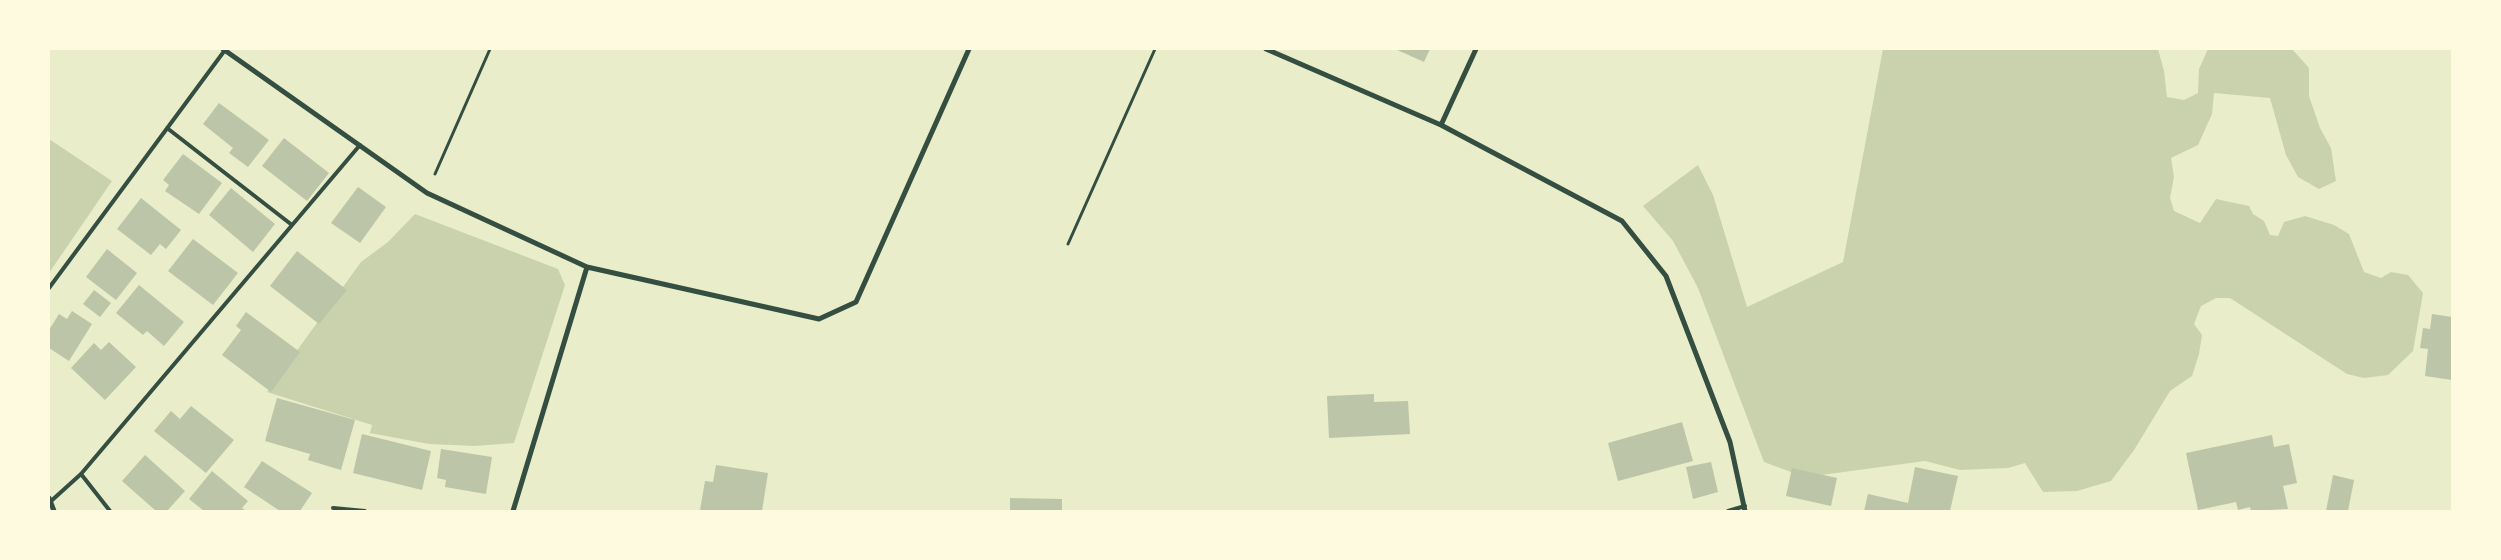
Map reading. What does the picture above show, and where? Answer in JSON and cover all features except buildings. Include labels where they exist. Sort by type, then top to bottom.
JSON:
[{"type":"street","points":[[224,49],[427,193],[586,267],[819,319],[856,302],[969,49]]},
{"type":"street","points":[[1266,49],[1441,125],[1622,220],[1666,276],[1730,442],[1745,509]]},
{"type":"street","points":[[1441,125],[1476,49]]},
{"type":"street","points":[[513,511],[586,267]]},
{"type":"street","points":[[50,500],[54,511]]},
{"type":"lane","points":[[49,288],[224,49]]},
{"type":"lane","points":[[167,128],[292,225]]},
{"type":"lane","points":[[50,500],[81,474],[360,145]]},
{"type":"lane","points":[[81,474],[110,511]]},
{"type":"lane","points":[[333,508],[365,511]]},
{"type":"lane","points":[[1728,511],[1745,509]]},
{"type":"path","points":[[427,193],[490,49]]},
{"type":"path","points":[[1068,244],[1155,49]]},
{"type":"green space","points":[[1883,49],[2158,49],[2164,71],[2167,97],[2184,100],[2198,93],[2199,69],[2208,49],[2292,49],[2309,68],[2309,96],[2320,128],[2331,148],[2336,181],[2319,189],[2298,177],[2286,155],[2270,98],[2214,93],[2212,114],[2198,145],[2171,158],[2174,177],[2170,198],[2174,211],[2200,223],[2216,199],[2249,206],[2253,214],[2264,221],[2270,235],[2278,236],[2284,222],[2305,216],[2334,225],[2349,234],[2364,272],[2381,278],[2391,272],[2408,275],[2423,293],[2413,351],[2388,375],[2364,378],[2347,374],[2230,298],[2216,298],[2201,306],[2194,324],[2202,335],[2199,354],[2192,376],[2170,391],[2134,450],[2111,481],[2077,491],[2043,492],[2025,463],[2008,468],[1960,470],[1925,461],[1814,476],[1791,472],[1764,462],[1698,288],[1673,241],[1643,206],[1698,165],[1713,195],[1747,307],[1843,262]]},
{"type":"green space","points":[[49,139],[112,181],[49,273]]},
{"type":"green space","points":[[415,214],[558,269],[565,285],[514,443],[475,446],[429,444],[370,433],[372,425],[267,392],[361,262],[388,242]]}]
